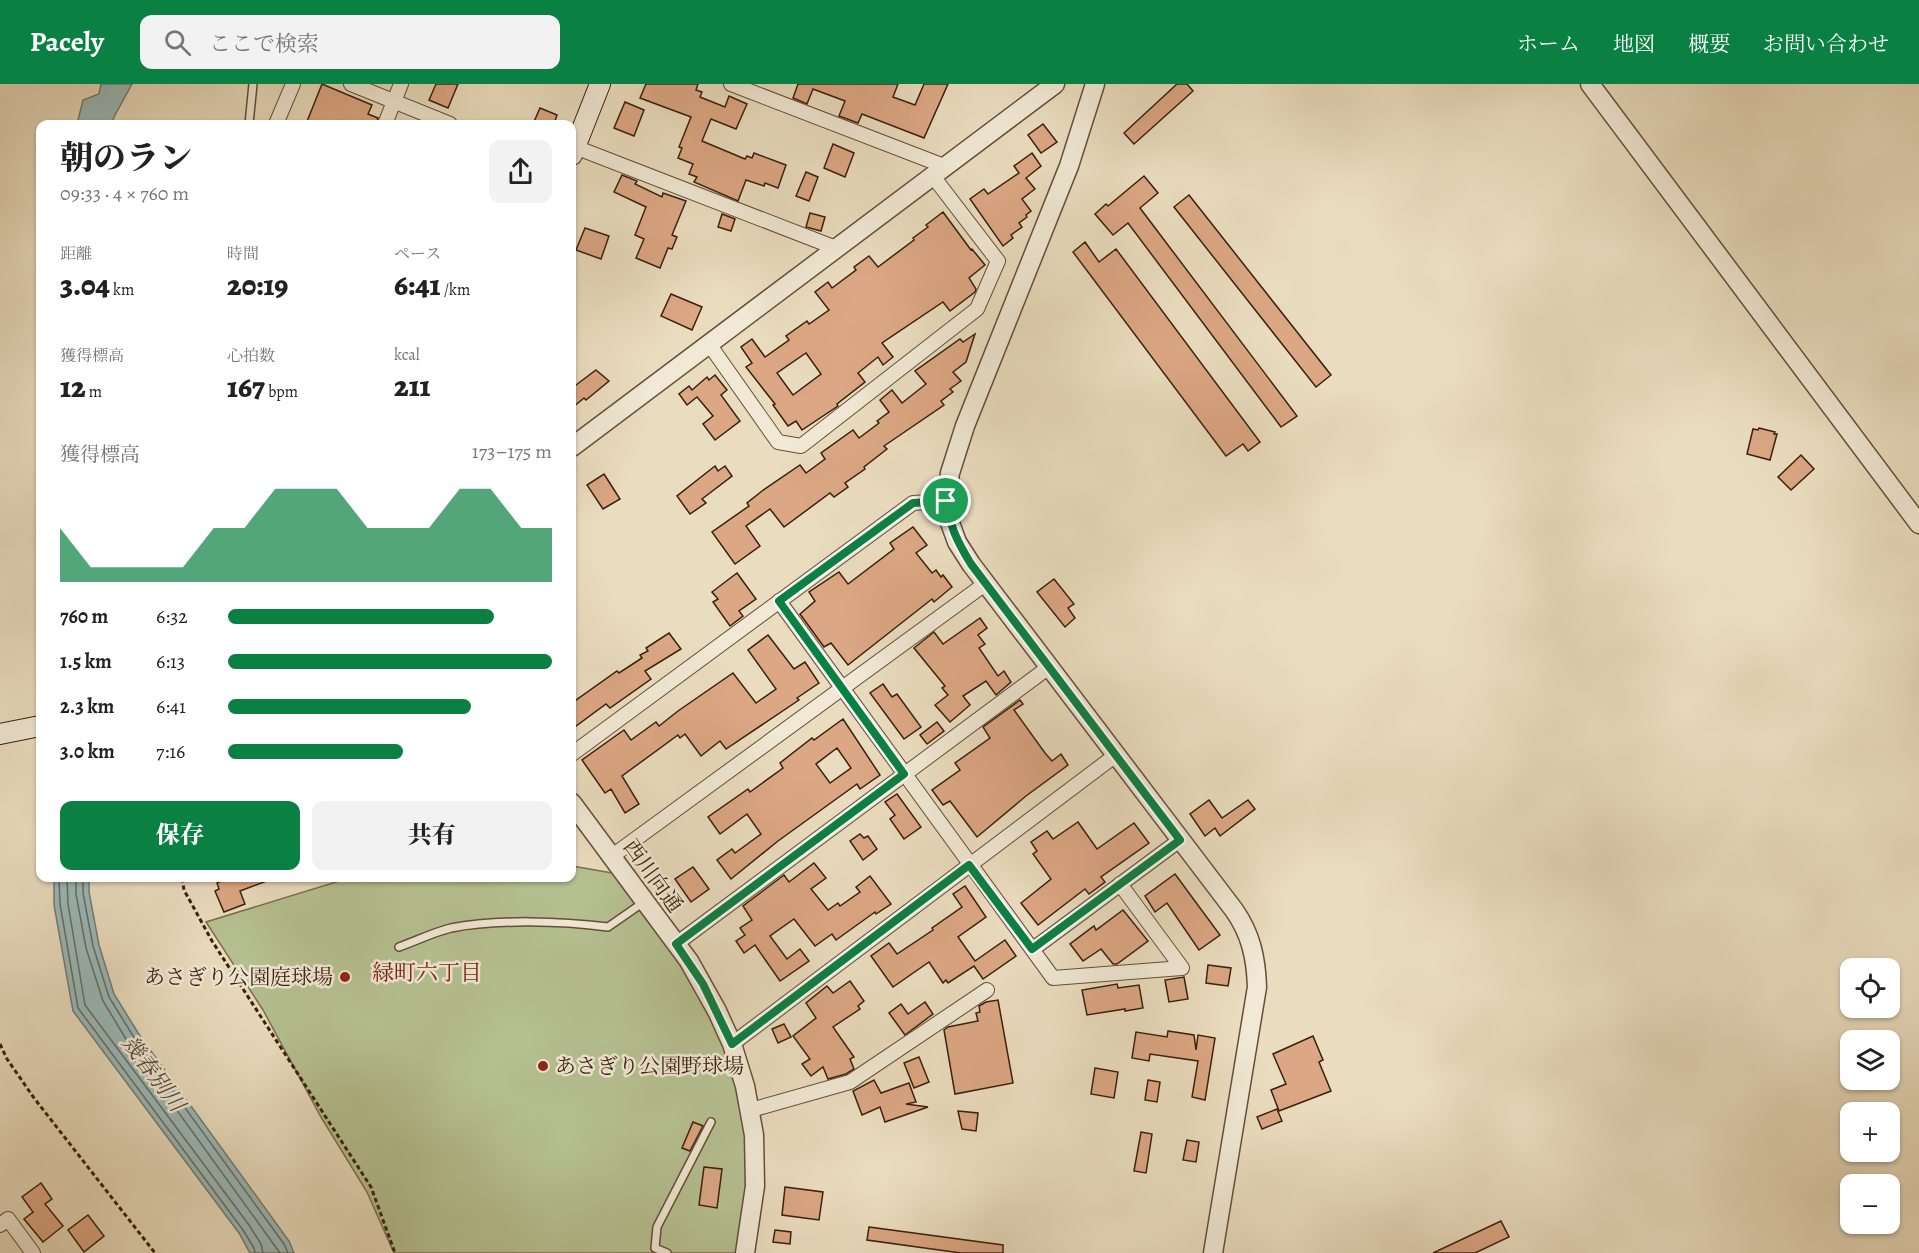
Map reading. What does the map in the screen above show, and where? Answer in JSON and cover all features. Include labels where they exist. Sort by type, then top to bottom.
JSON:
[{"type":"main road","points":[[576,144],[600,84]]},
{"type":"main road","points":[[3,734],[36,727]]},
{"type":"street","points":[[278,120],[293,84]]},
{"type":"street","points":[[351,84],[440,120]]},
{"type":"street","points":[[387,120],[401,84]]},
{"type":"street","points":[[709,344],[778,442],[801,446],[977,309],[998,261],[938,170],[731,84]]},
{"type":"street","points":[[576,444],[1055,84]]},
{"type":"street","points":[[1095,84],[1069,166],[964,426],[950,473],[946,501],[949,520],[957,542],[985,584],[1242,921],[1254,951],[1257,987],[1213,1253]]},
{"type":"street","points":[[1590,84],[1919,524]]},
{"type":"street","points":[[576,152],[836,248]]},
{"type":"street","points":[[576,751],[913,503],[946,501]]},
{"type":"street","points":[[611,857],[985,584]]},
{"type":"street","points":[[779,601],[1053,978],[1182,968],[1120,884]]},
{"type":"street","points":[[676,944],[1048,667]]},
{"type":"street","points":[[732,1044],[1116,755]]},
{"type":"street","name":"西川向通","points":[[576,809],[703,984],[732,1044],[751,1110],[754,1135],[755,1186],[745,1253]]},
{"type":"street","points":[[1032,949],[1180,840]]},
{"type":"street","points":[[751,1110],[850,1082],[987,990]]},
{"type":"street","points":[[0,1226],[8,1219],[33,1253]]},
{"type":"lane","points":[[249,120],[253,84]]},
{"type":"lane","points":[[399,947],[450,928],[501,922],[587,924],[608,927],[644,902]]},
{"type":"lane","points":[[667,1253],[656,1248],[657,1227],[711,1122]]},
{"type":"path","points":[[183,882],[184,890],[212,941],[370,1187],[395,1253]]},
{"type":"path","points":[[0,1044],[34,1098],[155,1253]]},
{"type":"green space","points":[[576,867],[618,874],[704,998],[740,1088],[748,1139],[750,1189],[740,1253],[394,1253],[367,1192],[321,1117],[263,1010],[206,922],[336,882],[576,882]]},
{"type":"water","points":[[101,84],[132,84],[113,120],[78,120],[83,100],[99,94]]},
{"type":"water","name":"幾春別川","points":[[54,882],[89,882],[99,945],[114,994],[140,1036],[289,1241],[294,1253],[250,1253],[239,1233],[73,1011],[54,905]]},
{"type":"building","points":[[322,84],[372,105],[368,114],[378,118],[377,120],[308,120]]},
{"type":"building","points":[[436,84],[458,84],[448,108],[429,100]]},
{"type":"building","points":[[646,84],[698,84],[696,90],[702,92],[700,97],[725,107],[729,96],[747,104],[736,129],[711,119],[702,141],[745,159],[747,156],[752,158],[754,153],[786,165],[778,188],[746,180],[738,201],[694,182],[697,177],[689,174],[693,164],[678,158],[682,148],[679,147],[691,117],[640,98]]},
{"type":"building","points":[[798,84],[898,84],[893,97],[915,105],[924,84],[948,84],[924,138],[862,114],[858,123],[839,116],[845,101],[813,89],[807,104],[793,98]]},
{"type":"building","points":[[1177,84],[1187,84],[1193,91],[1134,144],[1124,133]]},
{"type":"building","points":[[625,102],[644,110],[634,136],[614,128]]},
{"type":"building","points":[[540,108],[557,115],[555,120],[535,120]]},
{"type":"building","points":[[1043,124],[1057,142],[1041,153],[1028,135]]},
{"type":"building","points":[[833,144],[854,153],[845,177],[824,168]]},
{"type":"building","points":[[1032,153],[1041,166],[1026,178],[1035,189],[1022,199],[1031,211],[1019,223],[1022,227],[1011,235],[1013,238],[1003,246],[970,199],[984,189],[988,194],[1019,173],[1014,166]]},
{"type":"building","points":[[806,172],[818,177],[809,201],[796,196]]},
{"type":"building","points":[[622,175],[637,181],[635,184],[662,197],[663,193],[686,201],[672,235],[677,237],[672,249],[668,248],[660,268],[636,258],[644,239],[635,235],[646,207],[614,192]]},
{"type":"building","points":[[1144,176],[1158,193],[1140,208],[1297,416],[1281,427],[1128,223],[1113,235],[1095,214]]},
{"type":"building","points":[[1189,195],[1331,375],[1316,387],[1174,207]]},
{"type":"building","points":[[943,212],[985,265],[969,278],[976,289],[975,292],[950,311],[943,302],[882,343],[893,357],[883,365],[878,357],[858,373],[865,382],[837,404],[838,406],[802,430],[796,421],[788,426],[773,405],[775,404],[746,367],[752,363],[741,347],[752,339],[765,357],[789,340],[786,336],[807,321],[809,324],[829,310],[815,292],[828,282],[832,288],[856,270],[854,267],[869,256],[878,267],[914,240],[913,238],[928,227],[926,225]],"holes":[[[806,353],[821,374],[793,395],[777,373]]]},
{"type":"building","points":[[810,213],[825,217],[821,231],[806,227]]},
{"type":"building","points":[[722,214],[735,219],[731,231],[718,227]]},
{"type":"building","points":[[585,228],[609,236],[601,259],[576,250]]},
{"type":"building","points":[[1085,242],[1099,262],[1116,249],[1260,442],[1248,451],[1243,444],[1226,456],[1073,252]]},
{"type":"building","points":[[671,294],[702,307],[692,330],[661,316]]},
{"type":"building","points":[[975,334],[966,362],[953,372],[961,381],[950,389],[953,392],[941,401],[944,405],[884,446],[887,449],[845,483],[848,487],[834,497],[830,493],[784,527],[770,509],[746,526],[760,546],[735,564],[712,532],[749,506],[747,503],[762,491],[800,465],[806,473],[825,459],[821,453],[853,430],[859,438],[879,423],[877,421],[889,412],[880,400],[892,390],[902,403],[926,384],[915,371],[960,339],[963,342]]},
{"type":"building","points":[[596,370],[609,381],[586,400],[584,398],[576,405],[576,385]]},
{"type":"building","points":[[715,375],[727,390],[721,395],[740,421],[715,440],[703,424],[713,416],[697,397],[687,405],[679,394],[689,386],[692,390],[707,377],[709,380]]},
{"type":"building","points":[[1759,428],[1777,434],[1770,460],[1747,454],[1753,429],[1758,430]]},
{"type":"building","points":[[1801,455],[1814,469],[1791,490],[1778,477]]},
{"type":"building","points":[[715,466],[718,471],[725,466],[732,476],[702,499],[706,503],[690,514],[677,496]]},
{"type":"building","points":[[604,474],[620,499],[603,509],[587,485]]},
{"type":"building","points":[[913,527],[927,545],[916,553],[932,573],[936,570],[952,587],[934,602],[932,599],[848,665],[831,643],[824,647],[800,614],[815,601],[809,592],[839,572],[848,584],[894,549],[890,543]]},
{"type":"building","points":[[737,573],[756,599],[739,611],[743,616],[730,626],[713,602],[718,599],[712,592]]},
{"type":"building","points":[[1054,579],[1074,604],[1068,608],[1075,618],[1065,627],[1037,592]]},
{"type":"building","points":[[980,618],[987,628],[978,635],[985,644],[979,648],[998,676],[1004,671],[1011,682],[996,695],[986,681],[963,696],[970,705],[950,722],[935,705],[948,695],[942,688],[945,686],[914,648],[934,632],[943,644]]},
{"type":"building","points":[[669,633],[681,649],[645,671],[651,679],[610,708],[606,704],[576,726],[576,700],[617,671],[619,673],[642,658],[640,655],[648,651],[646,648]]},
{"type":"building","points":[[768,635],[794,669],[805,662],[819,683],[797,698],[799,700],[726,749],[720,741],[701,756],[685,734],[680,738],[678,735],[622,776],[639,804],[625,813],[611,789],[605,793],[582,760],[624,730],[631,740],[656,722],[659,726],[733,673],[756,703],[776,689],[748,650]]},
{"type":"building","points":[[883,684],[892,697],[897,694],[921,727],[904,739],[870,693]]},
{"type":"building","points":[[1020,700],[1023,704],[1014,710],[1045,753],[1052,761],[1061,754],[1068,765],[977,837],[950,801],[943,805],[932,790],[960,770],[955,763],[990,738],[983,727]]},
{"type":"building","points":[[843,719],[880,775],[860,789],[857,784],[778,841],[731,879],[717,860],[732,849],[735,853],[761,834],[747,814],[720,834],[708,817],[748,789],[750,792],[783,768],[780,763],[812,738],[814,740]],"holes":[[[837,748],[851,768],[830,783],[816,764]]]},
{"type":"building","points":[[937,722],[944,731],[927,744],[920,735]]},
{"type":"building","points":[[897,794],[921,827],[904,839],[890,819],[895,815],[885,802]]},
{"type":"building","points":[[1209,800],[1222,818],[1248,800],[1255,809],[1220,836],[1215,828],[1205,836],[1190,814]]},
{"type":"building","points":[[1078,822],[1097,849],[1134,823],[1149,843],[1101,877],[1105,882],[1089,894],[1085,889],[1038,925],[1021,903],[1051,879],[1033,854],[1037,851],[1031,842],[1047,831],[1053,839]]},
{"type":"building","points":[[860,834],[864,838],[868,836],[877,849],[863,860],[850,841]]},
{"type":"building","points":[[814,863],[826,878],[811,889],[828,910],[838,903],[840,906],[860,892],[856,887],[870,876],[891,904],[876,914],[875,912],[836,940],[832,934],[815,946],[794,919],[770,936],[787,959],[800,949],[809,961],[780,981],[755,945],[744,953],[736,941],[745,935],[740,928],[752,920],[743,906],[784,875],[789,882]]},
{"type":"building","points":[[693,867],[709,889],[691,902],[675,879]]},
{"type":"building","points":[[1175,874],[1220,935],[1199,950],[1167,903],[1155,912],[1145,896]]},
{"type":"building","points":[[264,882],[240,891],[245,904],[224,912],[215,891],[219,889],[217,883]]},
{"type":"building","points":[[965,886],[986,917],[958,937],[975,961],[1005,940],[1016,956],[983,979],[974,966],[948,983],[946,980],[943,983],[929,962],[893,987],[871,956],[889,943],[897,954],[933,930],[932,928],[962,907],[953,894]]},
{"type":"building","points":[[1123,910],[1148,941],[1117,964],[1113,964],[1101,949],[1083,961],[1070,944],[1094,926],[1096,930]]},
{"type":"building","points":[[1208,965],[1231,968],[1228,986],[1206,983]]},
{"type":"building","points":[[1184,977],[1188,999],[1169,1002],[1165,980]]},
{"type":"building","points":[[850,981],[864,1001],[858,1006],[860,1009],[833,1027],[854,1057],[850,1059],[854,1069],[828,1079],[823,1067],[811,1076],[802,1064],[810,1059],[793,1036],[816,1018],[806,1003],[827,986],[833,993]]},
{"type":"building","points":[[1117,984],[1118,988],[1139,985],[1143,1008],[1087,1015],[1082,990]]},
{"type":"building","points":[[998,1000],[1013,1083],[955,1094],[944,1030],[948,1027],[978,1021],[976,1013],[980,1012],[979,1006]]},
{"type":"building","points":[[925,1002],[933,1014],[905,1035],[889,1013],[901,1004],[908,1014]]},
{"type":"building","points":[[784,1024],[791,1037],[778,1043],[772,1029]]},
{"type":"building","points":[[1168,1031],[1194,1035],[1196,1050],[1198,1035],[1215,1038],[1205,1100],[1192,1097],[1198,1061],[1150,1054],[1149,1061],[1132,1058],[1136,1032],[1167,1037]]},
{"type":"building","points":[[1313,1036],[1323,1060],[1319,1062],[1331,1091],[1279,1111],[1271,1090],[1286,1084],[1273,1054]]},
{"type":"building","points":[[919,1057],[929,1082],[914,1088],[904,1063]]},
{"type":"building","points":[[1095,1068],[1118,1072],[1114,1098],[1091,1094]]},
{"type":"building","points":[[874,1080],[881,1093],[909,1083],[916,1102],[906,1104],[928,1107],[885,1122],[880,1107],[862,1115],[853,1091]]},
{"type":"building","points":[[1148,1080],[1160,1082],[1157,1102],[1145,1100]]},
{"type":"building","points":[[1277,1109],[1282,1121],[1262,1129],[1257,1117]]},
{"type":"building","points":[[958,1111],[978,1113],[976,1131],[962,1129]]},
{"type":"building","points":[[693,1122],[703,1126],[690,1151],[682,1148]]},
{"type":"building","points":[[1141,1132],[1152,1134],[1146,1173],[1134,1171]]},
{"type":"building","points":[[1187,1140],[1199,1142],[1196,1162],[1183,1160]]},
{"type":"building","points":[[704,1167],[722,1169],[717,1208],[699,1205]]},
{"type":"building","points":[[41,1183],[52,1199],[45,1204],[63,1226],[43,1242],[24,1219],[33,1212],[22,1197]]},
{"type":"building","points":[[785,1187],[823,1192],[819,1220],[782,1215]]},
{"type":"building","points":[[88,1215],[104,1236],[84,1252],[68,1230]]},
{"type":"building","points":[[1501,1221],[1509,1237],[1475,1253],[1433,1253]]},
{"type":"building","points":[[869,1227],[1003,1245],[1003,1253],[961,1253],[867,1240]]},
{"type":"building","points":[[775,1230],[791,1232],[790,1244],[773,1242]]},
{"type":"place","name":"あさぎり公園庭球場","points":[[345,977]]},
{"type":"place","name":"あさぎり公園野球場","points":[[543,1066]]},
{"type":"district","name":"緑町六丁目","points":[[427,972]]},
{"type":"route","points":[[946,501],[949,520],[957,542],[971,564],[1180,840],[1032,949],[969,865],[732,1044],[703,984],[676,944],[904,774],[779,601],[913,503],[946,501]]}]
